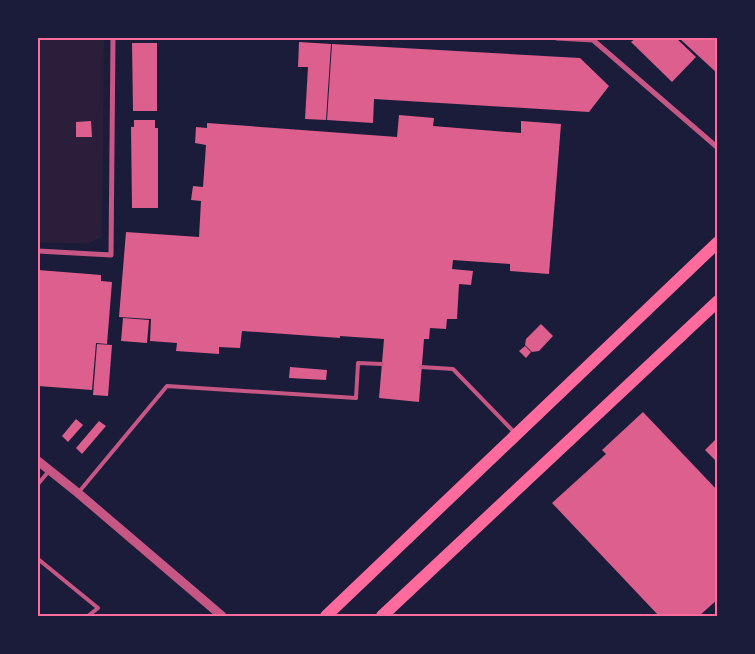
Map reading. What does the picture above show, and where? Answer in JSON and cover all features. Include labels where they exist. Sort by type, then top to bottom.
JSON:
[{"type":"main road","points":[[326,616],[718,242]]},
{"type":"main road","points":[[382,616],[718,301]]},
{"type":"street","points":[[38,252],[111,255],[112,38]]},
{"type":"street","points":[[557,38],[594,39],[718,148]]},
{"type":"street","points":[[38,461],[222,616]]},
{"type":"lane","points":[[78,493],[167,386],[356,398],[358,363],[382,364]]},
{"type":"lane","points":[[421,367],[453,369],[516,435]]},
{"type":"lane","points":[[38,484],[49,470]]},
{"type":"lane","points":[[38,559],[98,608],[88,616]]},
{"type":"shaded area","points":[[38,38],[102,38],[104,40],[102,237],[87,244],[38,242]]},
{"type":"building","points":[[636,38],[676,38],[696,57],[672,82],[631,42]]},
{"type":"building","points":[[679,38],[718,38],[718,74]]},
{"type":"building","points":[[299,42],[331,44],[326,120],[305,119],[308,67],[298,67]]},
{"type":"building","points":[[132,43],[157,43],[157,111],[133,111]]},
{"type":"building","points":[[332,44],[580,58],[609,86],[589,112],[374,99],[373,123],[327,120]]},
{"type":"building","points":[[399,115],[434,118],[433,126],[521,133],[521,121],[561,124],[549,274],[510,271],[510,264],[453,260],[452,269],[473,271],[471,285],[459,284],[457,319],[447,319],[446,329],[430,328],[429,339],[424,339],[419,402],[379,398],[384,339],[242,331],[240,348],[219,347],[219,354],[176,351],[177,343],[150,341],[151,319],[119,317],[126,232],[199,237],[201,201],[191,200],[193,186],[203,187],[206,145],[195,143],[196,127],[207,128],[207,123],[397,137]]},
{"type":"building","points":[[134,120],[155,120],[155,128],[158,128],[158,208],[132,208],[131,127],[134,127]]},
{"type":"building","points":[[91,121],[92,137],[76,137],[76,122]]},
{"type":"building","points":[[38,270],[101,275],[101,281],[112,282],[107,344],[96,343],[92,390],[38,386]]},
{"type":"building","points":[[123,318],[149,320],[147,343],[121,341]]},
{"type":"building","points":[[541,324],[553,336],[539,351],[532,352],[525,345],[526,339]]},
{"type":"building","points":[[97,344],[112,345],[108,396],[93,395]]},
{"type":"building","points":[[525,346],[531,352],[526,358],[519,351]]},
{"type":"building","points":[[290,367],[327,370],[326,380],[289,378]]},
{"type":"building","points":[[643,412],[718,491],[718,599],[699,616],[659,616],[552,503],[606,454],[602,450]]},
{"type":"building","points":[[76,419],[83,425],[68,442],[62,436]]},
{"type":"building","points":[[99,421],[106,426],[82,454],[76,448]]},
{"type":"building","points":[[718,437],[718,463],[705,450]]}]
